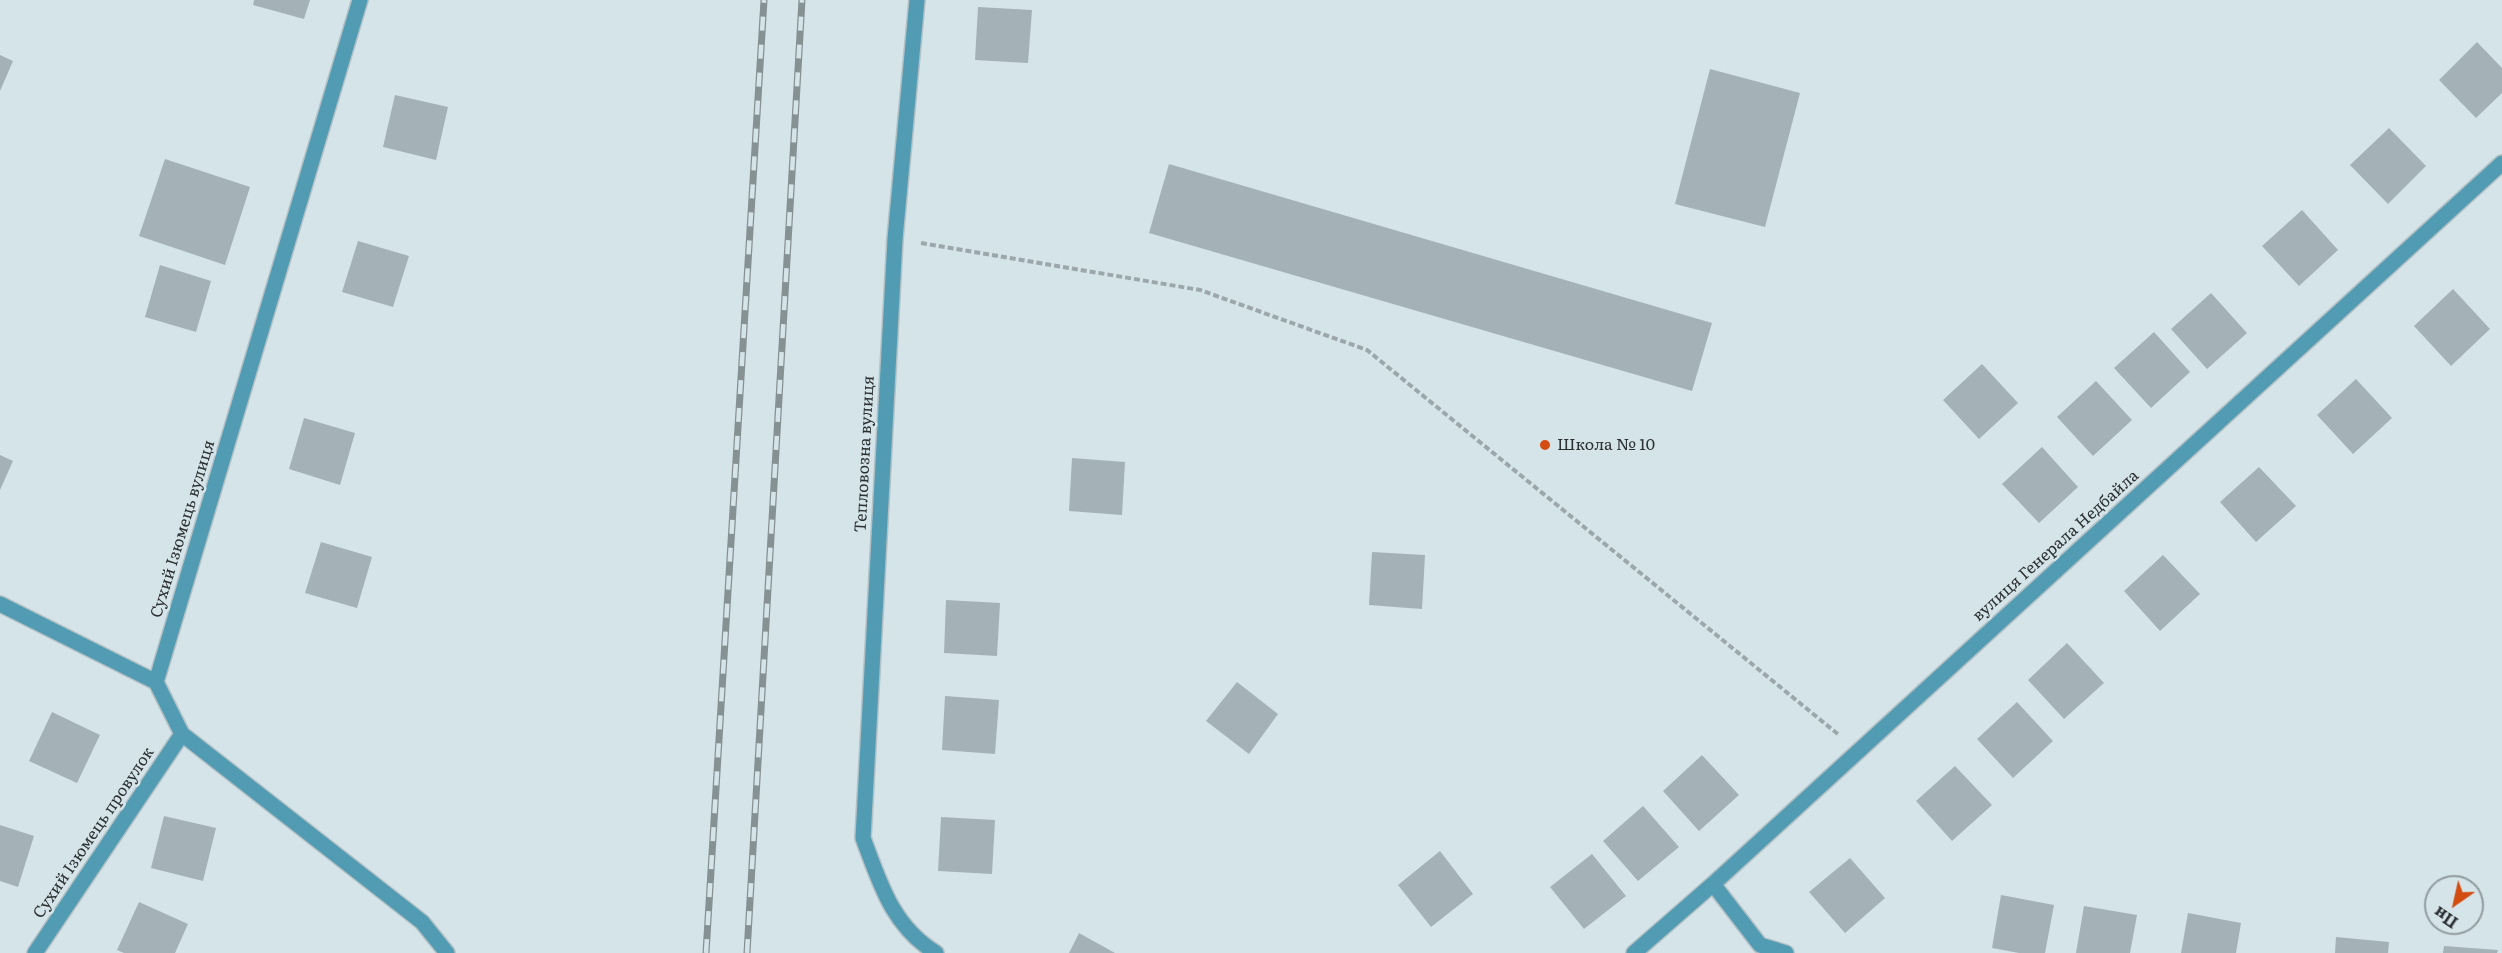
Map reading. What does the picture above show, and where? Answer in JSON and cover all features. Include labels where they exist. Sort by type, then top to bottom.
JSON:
[{"type":"street","name":"Сухий Ізюмець вулиця","points":[[156,682],[360,0]]},
{"type":"street","name":"Тепловозна вулиця","points":[[917,0],[895,239],[863,838],[889,906],[920,943],[936,953]]},
{"type":"street","name":"вулиця Генерала Недбайла","points":[[1634,953],[1713,884],[2502,163]]},
{"type":"street","points":[[0,604],[156,682],[182,734],[422,921],[447,953]]},
{"type":"street","name":"Сухий Ізюмець провулок","points":[[34,953],[182,734]]},
{"type":"street","points":[[1713,884],[1760,945],[1786,953]]},
{"type":"path","points":[[895,239],[1200,290],[1367,350],[1858,751]]},
{"type":"building","points":[[254,0],[310,0],[304,19],[253,5]]},
{"type":"building","points":[[978,7],[1032,10],[1028,63],[975,60]]},
{"type":"building","points":[[2477,42],[2502,68],[2502,93],[2476,118],[2439,80]]},
{"type":"building","points":[[0,55],[13,61],[0,91]]},
{"type":"building","points":[[1710,69],[1800,93],[1765,227],[1675,204]]},
{"type":"building","points":[[395,95],[448,107],[436,160],[383,147]]},
{"type":"building","points":[[2389,128],[2426,166],[2388,204],[2350,165]]},
{"type":"building","points":[[165,159],[250,187],[225,265],[139,236]]},
{"type":"building","points":[[1169,164],[1712,323],[1692,391],[1149,233]]},
{"type":"building","points":[[2302,210],[2338,250],[2299,286],[2262,246]]},
{"type":"building","points":[[358,241],[409,256],[393,307],[342,292]]},
{"type":"building","points":[[160,265],[211,281],[196,332],[145,317]]},
{"type":"building","points":[[2453,289],[2490,329],[2451,366],[2414,326]]},
{"type":"building","points":[[2211,293],[2247,333],[2207,369],[2171,329]]},
{"type":"building","points":[[2154,332],[2190,372],[2151,408],[2114,368]]},
{"type":"building","points":[[1982,364],[2018,403],[1979,439],[1943,400]]},
{"type":"building","points":[[2356,379],[2392,418],[2353,454],[2317,415]]},
{"type":"building","points":[[2096,381],[2132,420],[2093,456],[2057,417]]},
{"type":"building","points":[[304,418],[355,433],[340,485],[289,469]]},
{"type":"building","points":[[2042,447],[2078,487],[2039,523],[2002,484]]},
{"type":"building","points":[[0,455],[13,461],[0,490]]},
{"type":"building","points":[[1072,458],[1125,462],[1122,515],[1069,511]]},
{"type":"building","points":[[2259,467],[2296,506],[2256,542],[2220,502]]},
{"type":"building","points":[[321,542],[372,557],[357,608],[305,593]]},
{"type":"building","points":[[1372,552],[1425,555],[1422,609],[1369,605]]},
{"type":"building","points":[[2163,555],[2200,594],[2160,631],[2124,591]]},
{"type":"building","points":[[946,600],[1000,603],[997,656],[944,653]]},
{"type":"building","points":[[2067,643],[2104,683],[2064,719],[2028,680]]},
{"type":"building","points":[[1237,682],[1278,714],[1249,754],[1206,721]]},
{"type":"building","points":[[945,696],[999,700],[995,754],[942,750]]},
{"type":"building","points":[[2017,702],[2053,741],[2013,778],[1977,739]]},
{"type":"building","points":[[52,712],[100,735],[77,783],[29,761]]},
{"type":"building","points":[[1702,755],[1739,795],[1699,831],[1663,791]]},
{"type":"building","points":[[1955,766],[1992,805],[1952,841],[1916,801]]},
{"type":"building","points":[[1643,806],[1679,847],[1638,881],[1603,841]]},
{"type":"building","points":[[164,816],[216,828],[203,881],[151,868]]},
{"type":"building","points":[[941,817],[995,820],[992,874],[938,871]]},
{"type":"building","points":[[0,825],[34,836],[18,887],[0,881]]},
{"type":"building","points":[[1440,851],[1473,894],[1431,927],[1398,885]]},
{"type":"building","points":[[1592,854],[1626,896],[1584,929],[1550,887]]},
{"type":"building","points":[[1850,858],[1885,898],[1845,933],[1809,892]]},
{"type":"building","points":[[2001,895],[2054,905],[2045,953],[2019,953],[1992,948]]},
{"type":"building","points":[[139,902],[188,924],[175,953],[124,953],[117,950]]},
{"type":"building","points":[[2084,906],[2137,915],[2130,953],[2076,953]]},
{"type":"building","points":[[2188,913],[2241,923],[2236,953],[2181,953]]},
{"type":"building","points":[[1079,933],[1115,953],[1069,953]]},
{"type":"building","points":[[2336,937],[2389,942],[2388,953],[2335,953]]},
{"type":"building","points":[[2444,946],[2498,950],[2497,953],[2443,953]]},
{"type":"railway","points":[[706,953],[764,0]]},
{"type":"railway","points":[[747,953],[802,0]]},
{"type":"place","name":"Школа № 10","points":[[1545,445]]}]
